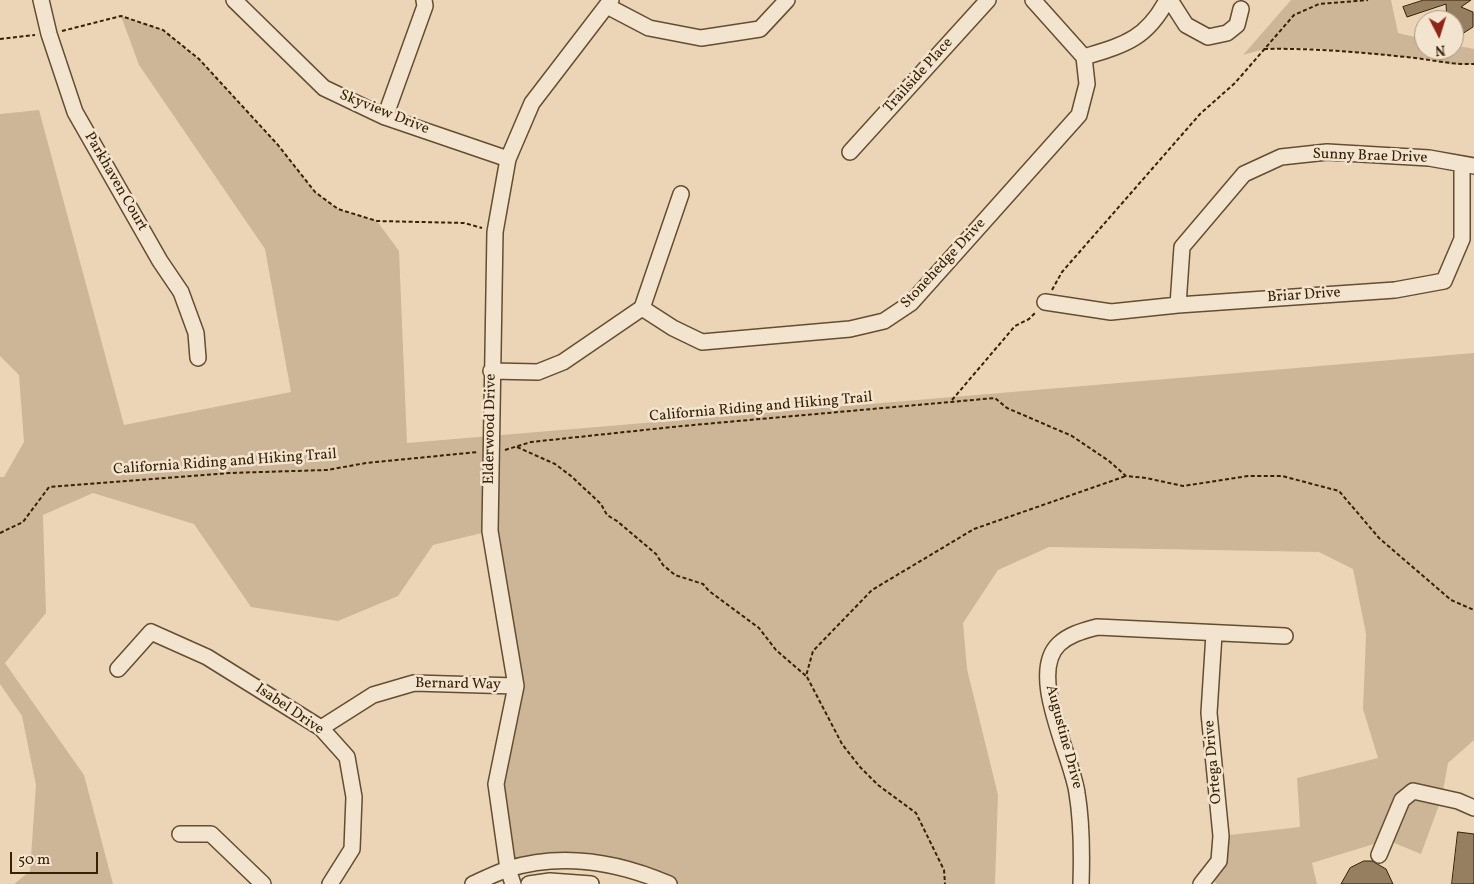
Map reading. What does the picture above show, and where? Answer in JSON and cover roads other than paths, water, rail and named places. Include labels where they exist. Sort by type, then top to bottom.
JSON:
[{"type":"street","name":"Parkhaven Court","points":[[41,0],[49,34],[75,112],[160,261],[181,292],[196,333],[198,358]]},
{"type":"street","name":"Skyview Drive","points":[[234,0],[324,88],[386,117],[508,159]]},
{"type":"street","points":[[386,117],[425,6],[424,0]]},
{"type":"street","points":[[609,3],[649,28],[701,38],[760,29],[787,0]]},
{"type":"street","name":"Trailside Place","points":[[850,152],[988,0]]},
{"type":"street","points":[[1033,0],[1084,57],[1128,43],[1159,14],[1168,0],[1186,25],[1208,37],[1227,33],[1237,25],[1241,9]]},
{"type":"street","name":"Elderwood Drive","points":[[513,884],[508,869],[496,784],[516,686],[490,531],[494,232],[508,159],[532,103],[609,3]]},
{"type":"street","name":"Stonehedge Drive","points":[[642,308],[673,328],[702,342],[850,329],[884,321],[911,303],[1079,115],[1087,84],[1084,57]]},
{"type":"street","name":"Sunny Brae Drive","points":[[1178,305],[1182,247],[1244,174],[1281,157],[1326,152],[1429,158],[1468,166]]},
{"type":"street","name":"Briar Drive","points":[[1045,302],[1111,312],[1178,305],[1395,290],[1444,282],[1462,240],[1468,166]]},
{"type":"street","points":[[491,372],[538,372],[563,362],[642,308],[681,194]]},
{"type":"street","name":"Augustine Drive","points":[[1081,884],[1082,837],[1077,791],[1047,688],[1048,666],[1058,645],[1074,634],[1097,627],[1285,636]]},
{"type":"street","name":"Isabel Drive","points":[[118,669],[151,632],[207,657],[321,728],[347,757],[354,797],[352,848],[330,884]]},
{"type":"street","name":"Ortega Drive","points":[[1201,884],[1219,861],[1221,836],[1209,713],[1214,634]]},
{"type":"street","name":"Bernard Way","points":[[321,728],[373,695],[414,683],[516,686]]},
{"type":"street","points":[[1379,855],[1402,800],[1414,791],[1458,801],[1474,808]]},
{"type":"street","points":[[180,834],[211,834],[263,884]]},
{"type":"street","points":[[473,884],[508,869],[550,861],[579,860],[610,863],[669,884]]},
{"type":"street","points":[[529,884],[550,881],[591,884]]}]
